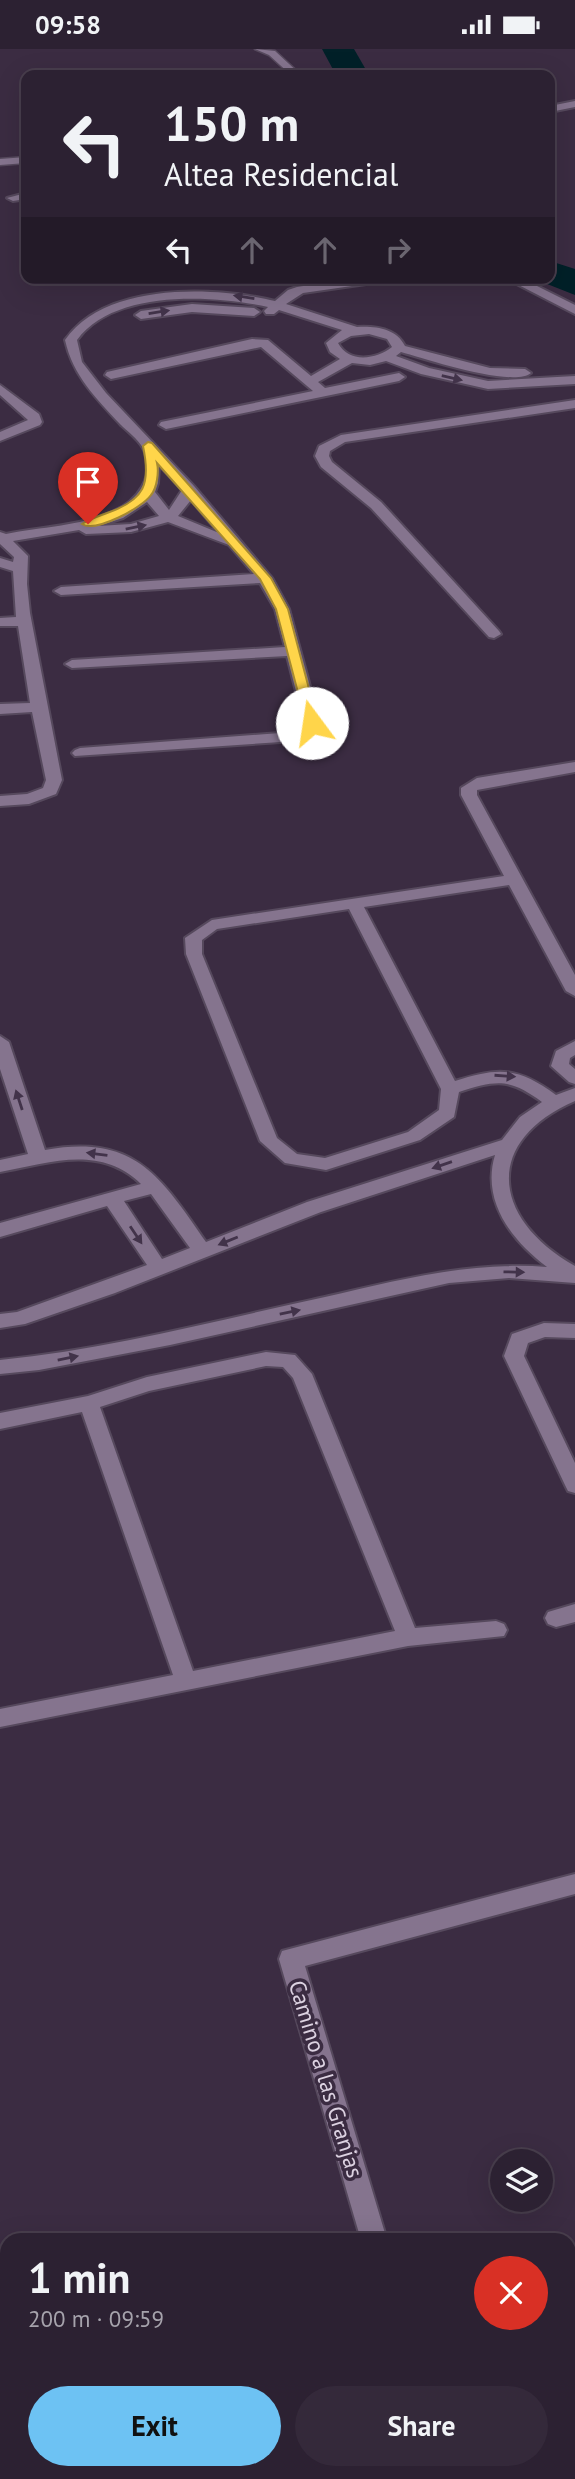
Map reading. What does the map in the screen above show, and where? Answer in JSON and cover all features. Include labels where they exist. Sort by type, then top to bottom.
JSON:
[{"type":"street","points":[[555,109],[575,104]]},
{"type":"street","points":[[555,111],[575,114]]},
{"type":"street","points":[[13,198],[21,197]]},
{"type":"street","points":[[266,314],[301,290],[340,284]]},
{"type":"street","points":[[523,284],[575,310]]},
{"type":"street","points":[[541,284],[575,301]]},
{"type":"street","points":[[80,753],[296,736],[308,731],[312,723],[282,609],[265,578],[189,489],[101,396],[76,362],[71,340],[77,330],[119,307],[173,295],[216,293],[278,304],[356,331]]},
{"type":"street","points":[[71,340],[126,319],[161,311],[214,307],[266,314],[336,338]]},
{"type":"street","points":[[369,330],[392,336],[398,342],[399,348],[386,358],[350,359],[333,349],[332,343],[336,338],[369,330]]},
{"type":"street","points":[[111,375],[252,343],[264,343],[323,393]]},
{"type":"street","points":[[399,348],[490,372],[575,369]]},
{"type":"street","points":[[386,358],[425,371],[488,385],[575,380]]},
{"type":"street","points":[[311,381],[350,359]]},
{"type":"street","points":[[166,425],[399,377]]},
{"type":"street","points":[[0,389],[34,417],[35,422],[0,437]]},
{"type":"street","points":[[494,634],[376,505],[326,464],[322,456],[324,449],[341,439],[575,404]]},
{"type":"street","points":[[68,530],[121,512],[138,503],[148,492],[153,469],[148,446]]},
{"type":"street","points":[[2,538],[68,530],[142,527],[169,517],[182,507],[189,489]]},
{"type":"street","points":[[148,492],[155,506],[169,517],[235,543]]},
{"type":"street","points":[[0,801],[29,799],[50,791],[54,780],[37,707],[24,621],[19,569],[21,556],[2,538]]},
{"type":"street","points":[[0,562],[19,569]]},
{"type":"street","points":[[61,591],[265,578]]},
{"type":"street","points":[[0,622],[24,621]]},
{"type":"street","points":[[72,664],[293,652]]},
{"type":"street","points":[[0,709],[37,707]]},
{"type":"street","points":[[575,767],[477,783],[470,788],[469,795],[575,991]]},
{"type":"street","points":[[355,905],[450,1089],[448,1113],[414,1136],[326,1164],[292,1159],[269,1141],[194,954],[193,938],[212,925],[514,879]]},
{"type":"street","points":[[0,1042],[39,1159]]},
{"type":"street","points":[[575,1048],[562,1055],[560,1066],[575,1078]]},
{"type":"street","points":[[450,1089],[493,1075],[506,1074],[519,1077],[554,1102]]},
{"type":"street","points":[[575,1094],[554,1102],[519,1128],[507,1145],[499,1182],[502,1201],[511,1220],[525,1238],[543,1255],[575,1275]]},
{"type":"street","points":[[0,1321],[18,1319],[159,1269],[314,1206],[507,1145]]},
{"type":"street","points":[[0,1166],[89,1152],[108,1155],[127,1163],[156,1186],[202,1251]]},
{"type":"street","points":[[0,1230],[156,1186]]},
{"type":"street","points":[[113,1200],[159,1269]]},
{"type":"street","points":[[0,1367],[39,1363],[170,1338],[449,1276],[509,1271],[575,1275]]},
{"type":"street","points":[[575,1331],[544,1330],[520,1339],[514,1356],[575,1485]]},
{"type":"street","points":[[0,1421],[89,1403],[147,1384],[266,1359],[288,1360],[302,1374],[408,1637]]},
{"type":"street","points":[[89,1403],[186,1681]]},
{"type":"street","points":[[0,1718],[408,1637],[496,1630]]},
{"type":"street","name":"Camino a las Granjas","points":[[372,2233],[291,1959],[575,1884]]},
{"type":"lane","points":[[260,49],[272,53],[291,70]]},
{"type":"lane","points":[[0,162],[21,160]]},
{"type":"waterway","points":[[338,49],[349,70]]},
{"type":"waterway","points":[[555,274],[575,284]]},
{"type":"route","points":[[88,524],[138,503],[148,492],[153,469],[148,446],[189,489],[265,578],[282,609],[312,723]]}]
